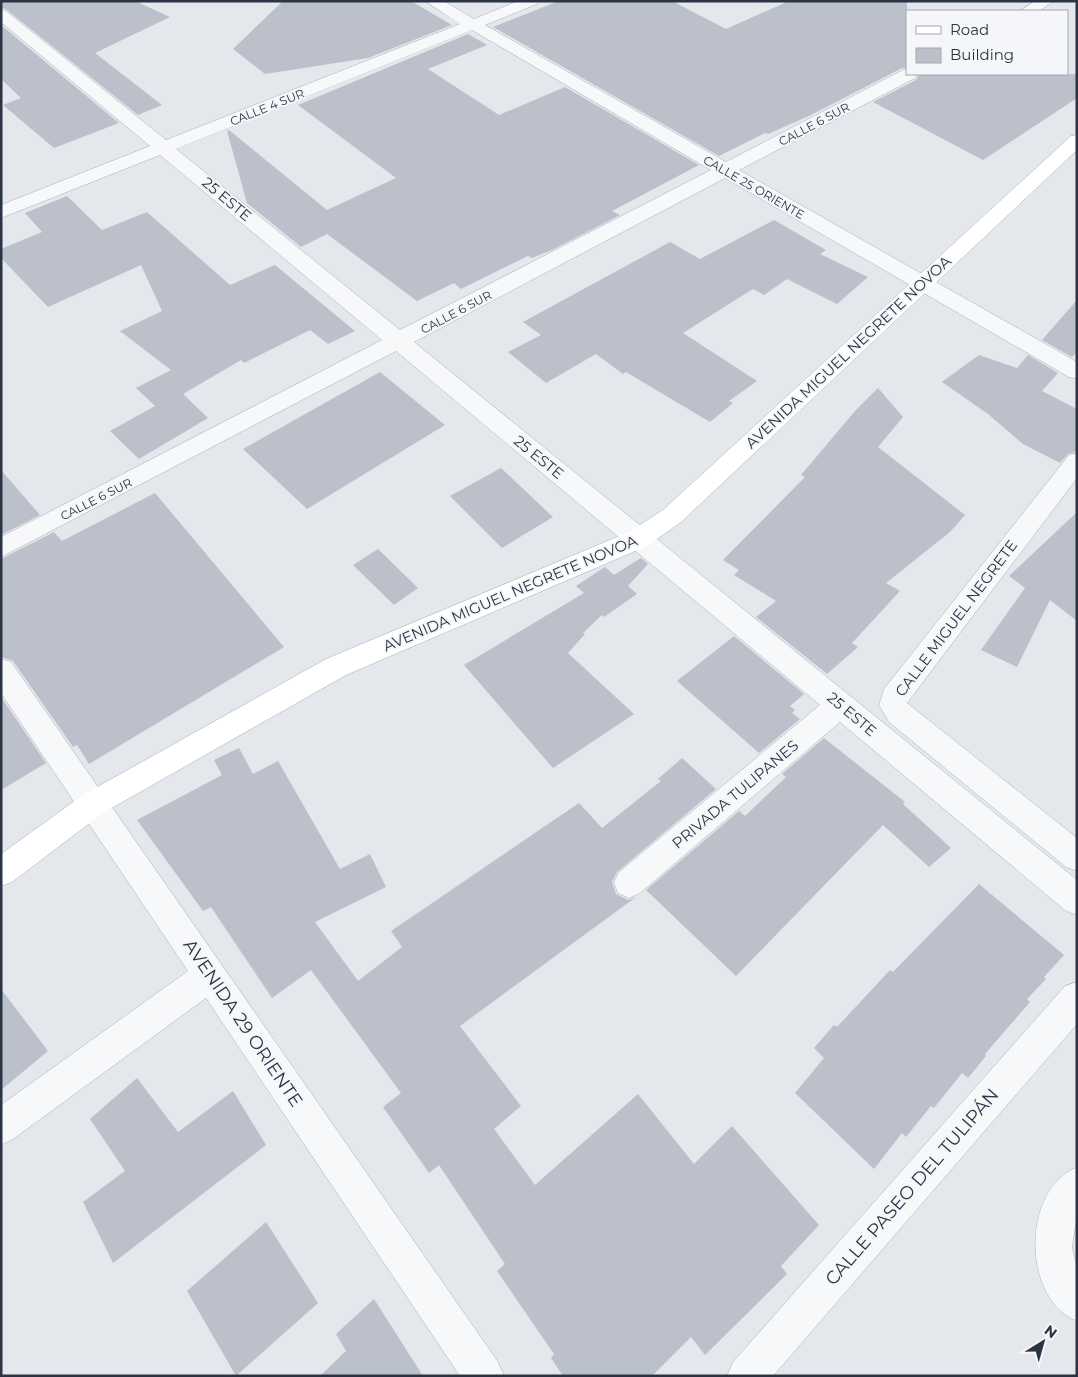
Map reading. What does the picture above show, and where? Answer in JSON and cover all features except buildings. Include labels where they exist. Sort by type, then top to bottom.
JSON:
[{"type":"main road","name":"AVENIDA MIGUEL NEGRETE NOVOA","points":[[1,872],[93,804],[336,667],[638,539],[672,516],[1077,140]]},
{"type":"street","name":"CALLE 25 ORIENTE","points":[[432,1],[1077,372]]},
{"type":"street","name":"CALLE 4 SUR","points":[[1,212],[532,1]]},
{"type":"street","points":[[1030,10],[1047,1]]},
{"type":"street","name":"25 ESTE","points":[[1,14],[1077,900]]},
{"type":"street","name":"CALLE 6 SUR","points":[[1,548],[399,342],[907,75]]},
{"type":"street","name":"CALLE MIGUEL NEGRETE","points":[[1077,461],[894,697],[893,705],[899,714],[1077,857]]},
{"type":"street","name":"AVENIDA 29 ORIENTE","points":[[1,670],[484,1376]]},
{"type":"street","name":"PRIVADA TULIPANES","points":[[629,883],[840,704]]},
{"type":"street","points":[[1,1127],[210,975]]},
{"type":"street","name":"CALLE PASEO DEL TULIPÁN","points":[[747,1376],[1077,998]]},
{"type":"street","points":[[1077,1185],[1068,1192],[1053,1226],[1056,1268],[1077,1302]]}]
